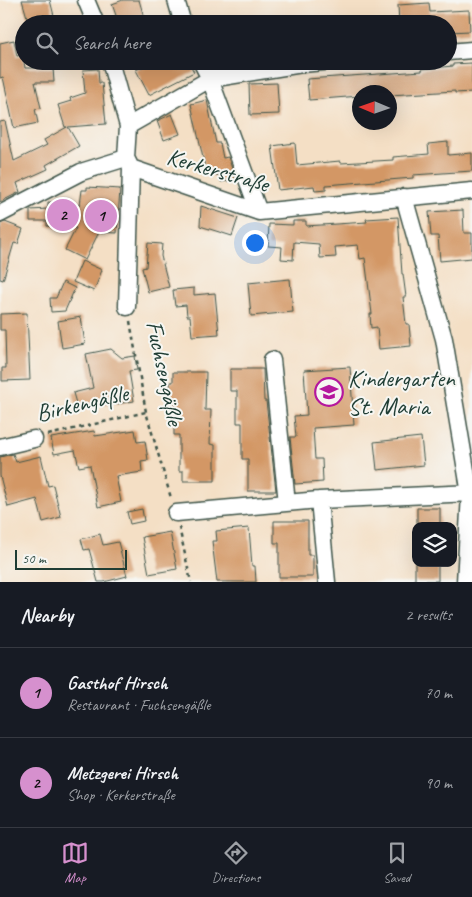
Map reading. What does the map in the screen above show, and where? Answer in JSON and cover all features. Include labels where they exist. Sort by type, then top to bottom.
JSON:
[{"type":"street","points":[[86,0],[92,15]]},
{"type":"street","points":[[176,0],[180,15]]},
{"type":"street","points":[[457,51],[472,50]]},
{"type":"street","name":"Fuchsengäßle","points":[[112,70],[128,126],[128,307]]},
{"type":"street","points":[[206,70],[259,212]]},
{"type":"street","points":[[128,126],[210,79],[265,70]]},
{"type":"street","points":[[0,214],[81,172],[128,163]]},
{"type":"street","name":"Kerkerstraße","points":[[128,163],[259,212],[472,191]]},
{"type":"street","points":[[404,197],[444,339],[471,493],[465,582]]},
{"type":"street","points":[[272,360],[287,503]]},
{"type":"street","name":"Birkengäßle","points":[[0,448],[34,439]]},
{"type":"street","points":[[176,513],[318,500],[471,493]]},
{"type":"street","points":[[318,500],[327,582]]},
{"type":"path","name":"Fuchsengäßle","points":[[128,307],[146,412],[176,513],[192,582]]},
{"type":"path","name":"Birkengäßle","points":[[34,439],[146,412]]},
{"type":"building","points":[[22,0],[50,0],[54,15],[26,15]]},
{"type":"building","points":[[123,0],[139,0],[143,15],[116,15],[112,4]]},
{"type":"building","points":[[429,3],[430,12],[469,10],[470,31],[457,32],[457,15],[399,15],[398,5]]},
{"type":"building","points":[[14,40],[15,70],[53,70],[54,82],[35,82],[41,108],[35,109],[38,123],[14,128],[3,77],[0,78],[0,43]]},
{"type":"building","points":[[472,63],[472,92],[455,93],[455,91],[397,95],[397,85],[352,85],[352,97],[309,100],[307,79],[422,70],[457,70],[457,64]]},
{"type":"building","points":[[83,70],[98,70],[99,83],[102,83],[106,124],[68,127],[79,146],[46,165],[48,169],[17,183],[20,192],[0,202],[0,122],[5,121],[14,161],[47,145],[44,140],[67,127],[65,127],[58,105],[71,101],[70,98],[85,93]]},
{"type":"building","points":[[136,70],[193,70],[194,72],[149,95]]},
{"type":"building","points":[[277,83],[279,114],[250,115],[249,84]]},
{"type":"building","points":[[207,100],[216,143],[220,143],[223,158],[228,157],[236,180],[221,182],[219,175],[207,176],[191,104]]},
{"type":"building","points":[[172,114],[180,134],[164,140],[157,121]]},
{"type":"building","points":[[448,142],[448,155],[472,153],[472,171],[413,175],[413,178],[326,185],[326,190],[315,191],[314,186],[278,190],[272,146],[295,143],[297,165],[340,161],[341,163],[393,160],[393,157],[429,154],[428,144]]},
{"type":"building","points":[[87,187],[120,189],[117,233],[99,232],[85,260],[65,250],[76,228],[47,226],[47,221],[30,221],[30,210],[48,209],[48,202],[80,205],[82,190],[87,190]]},
{"type":"building","points":[[201,206],[238,218],[232,236],[200,226]]},
{"type":"building","points":[[463,210],[464,233],[472,233],[472,258],[440,261],[438,236],[431,236],[429,212]]},
{"type":"building","points":[[398,217],[402,274],[406,297],[403,297],[406,324],[409,324],[411,346],[379,349],[377,327],[371,328],[370,314],[372,314],[365,258],[360,259],[358,245],[335,247],[336,257],[320,258],[319,244],[294,242],[293,260],[281,259],[282,247],[268,246],[269,224],[293,225],[293,221],[306,221],[306,226],[367,222],[366,219]]},
{"type":"building","points":[[5,222],[23,229],[18,244],[14,243],[3,280],[0,279],[0,224]]},
{"type":"building","points":[[148,243],[162,244],[161,256],[169,287],[148,292],[142,268],[146,267]]},
{"type":"building","points":[[82,261],[102,270],[94,291],[73,282]]},
{"type":"building","points":[[290,279],[293,312],[251,316],[248,283]]},
{"type":"building","points":[[63,282],[75,288],[65,311],[51,312],[50,298],[56,298]]},
{"type":"building","points":[[194,288],[194,295],[215,293],[219,334],[192,336],[190,316],[187,316],[186,305],[175,306],[173,290]]},
{"type":"building","points":[[27,313],[30,380],[2,381],[2,368],[6,368],[5,330],[0,330],[0,314]]},
{"type":"building","points":[[81,317],[85,344],[62,348],[58,321]]},
{"type":"building","points":[[111,349],[122,358],[135,356],[137,370],[129,371],[134,401],[116,404],[115,402],[78,410],[73,393],[93,388],[86,354]]},
{"type":"building","points":[[350,367],[354,425],[313,428],[315,459],[322,459],[323,482],[295,484],[290,437],[296,437],[294,416],[307,415],[304,370]]},
{"type":"building","points":[[230,369],[263,369],[264,401],[266,401],[276,491],[248,491],[248,459],[242,459],[242,423],[237,423],[237,391],[230,391]]},
{"type":"building","points":[[173,372],[206,372],[205,410],[211,410],[210,444],[215,445],[215,481],[183,481],[183,471],[179,471],[179,435],[174,435],[174,399],[170,399],[170,382],[173,382]]},
{"type":"building","points":[[135,430],[137,442],[145,441],[148,460],[141,461],[142,472],[116,476],[121,502],[98,507],[90,465],[79,467],[75,450],[54,454],[51,438],[94,431],[95,436]]},
{"type":"building","points":[[421,437],[424,465],[377,470],[374,442]]},
{"type":"building","points":[[13,454],[16,462],[41,456],[48,486],[53,485],[61,517],[43,522],[37,499],[8,507],[0,476],[0,457]]},
{"type":"building","points":[[417,508],[440,508],[440,522],[417,522]]},
{"type":"building","points":[[142,509],[144,521],[130,524],[127,512]]},
{"type":"building","points":[[274,521],[308,521],[308,555],[313,555],[313,577],[279,577],[279,543],[274,543]]},
{"type":"building","points":[[249,528],[252,566],[255,566],[256,582],[217,582],[212,541],[217,541],[216,531]]},
{"type":"building","points":[[170,532],[177,569],[149,574],[142,537]]},
{"type":"building","points":[[100,534],[103,545],[118,542],[127,576],[98,582],[89,549],[84,550],[81,539]]},
{"type":"building","points":[[415,567],[438,567],[438,581],[415,581]]},
{"type":"place","name":"Metzgerei Hirsch","points":[[63,215]]},
{"type":"place","name":"Gasthof Hirsch","points":[[101,216]]},
{"type":"place","name":"Kindergarten St. Maria","points":[[329,392]]}]
